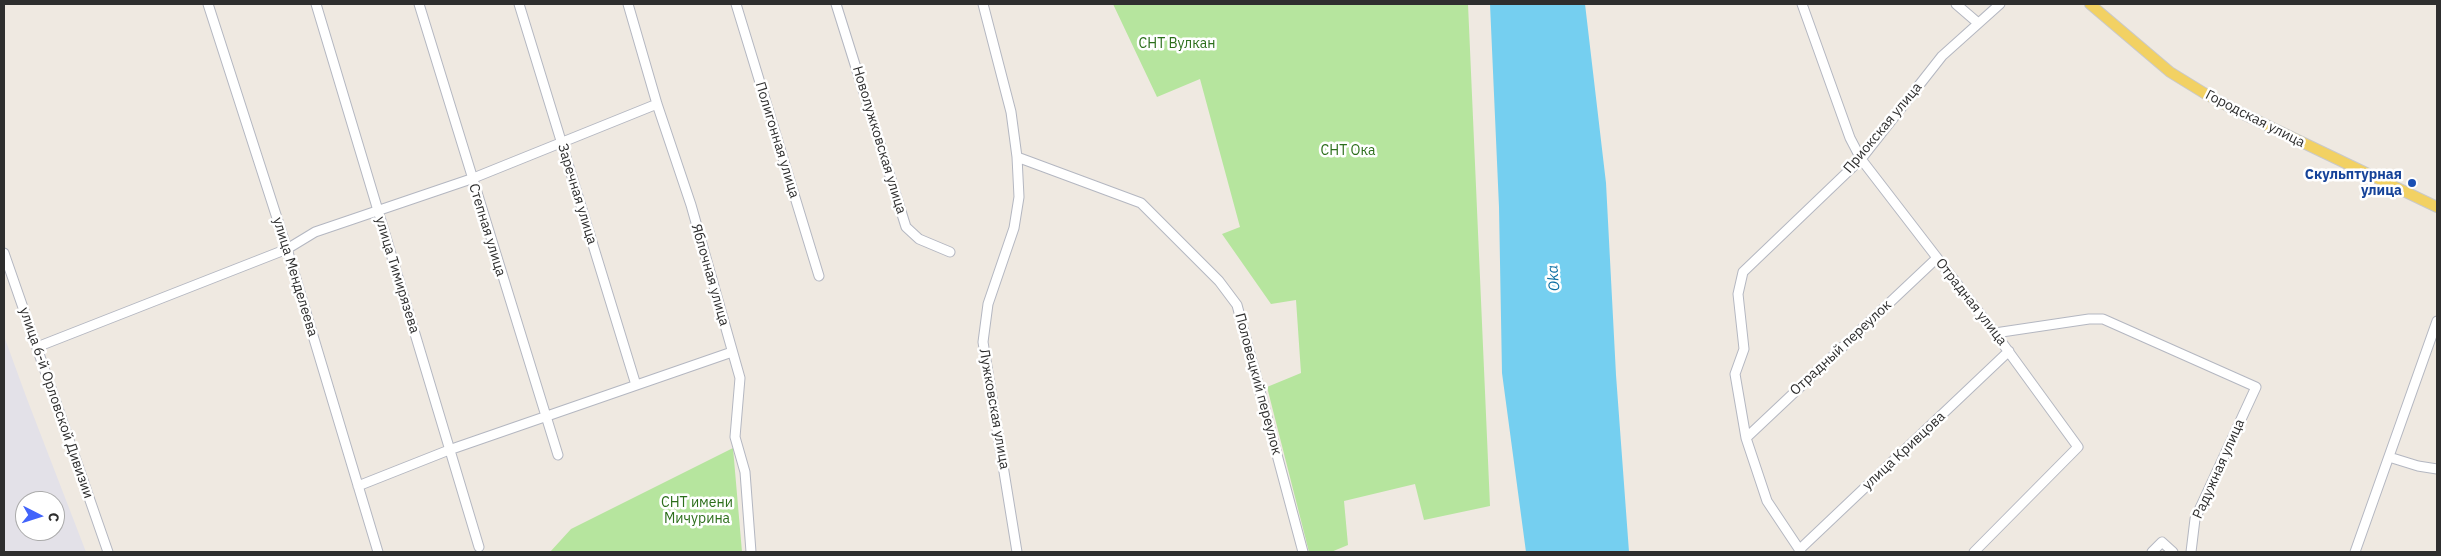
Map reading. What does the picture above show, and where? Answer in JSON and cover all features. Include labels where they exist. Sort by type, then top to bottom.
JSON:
[{"type":"main road","name":"Городская улица","points":[[2090,4],[2170,72],[2204,93],[2237,111],[2437,208]]},
{"type":"street","name":"улица Менделеева","points":[[208,4],[287,249],[378,552]]},
{"type":"street","name":"улица Тимирязева","points":[[316,4],[479,547]]},
{"type":"street","name":"Степная улица","points":[[418,4],[558,455]]},
{"type":"street","name":"Заречная улица","points":[[518,4],[636,384]]},
{"type":"street","name":"Яблочная улица","points":[[628,4],[657,104],[691,205],[740,378],[735,437],[745,472],[751,552]]},
{"type":"street","name":"Полигонная улица","points":[[736,4],[818,276]]},
{"type":"street","name":"Новолужковская улица","points":[[836,4],[906,227],[919,240],[950,252]]},
{"type":"street","name":"Лужковская улица","points":[[983,4],[1011,112],[1017,157],[1019,197],[1014,228],[988,304],[983,342],[1017,552]]},
{"type":"street","name":"Отрадная улица","points":[[1802,4],[1850,138],[1861,159],[2009,351],[2078,447],[1974,552]]},
{"type":"street","points":[[1956,4],[1978,23]]},
{"type":"street","name":"Приокская улица","points":[[1746,438],[1735,374],[1744,349],[1738,294],[1743,272],[1861,159],[1942,56],[2000,4]]},
{"type":"street","points":[[37,348],[287,249],[315,232],[471,179],[657,104]]},
{"type":"street","name":"Половецкий переулок","points":[[1017,157],[1141,203],[1219,280],[1237,305],[1303,552]]},
{"type":"street","name":"улица 6-й Орловской Дивизии","points":[[4,253],[108,552]]},
{"type":"street","name":"Отрадный переулок","points":[[1746,438],[1938,258]]},
{"type":"street","name":"Радужная улица","points":[[1995,333],[2089,319],[2103,319],[2256,387],[2195,520],[2191,552]]},
{"type":"street","points":[[2355,552],[2437,321]]},
{"type":"street","name":"улица Кривцова","points":[[1800,551],[2009,351]]},
{"type":"street","points":[[358,486],[449,450],[546,418],[636,384],[732,352]]},
{"type":"street","points":[[1746,438],[1767,501],[1800,551]]},
{"type":"street","points":[[2389,457],[2418,466],[2437,469]]},
{"type":"street","points":[[2152,552],[2162,542],[2172,552]]},
{"type":"shaded area","points":[[4,336],[62,491],[15,491],[15,541],[65,541],[65,498],[86,552],[4,552]]},
{"type":"green space","name":"СНТ Ока","points":[[1113,4],[1468,4],[1490,506],[1424,520],[1415,484],[1344,501],[1348,545],[1331,552],[1309,552],[1267,387],[1301,373],[1296,300],[1271,304],[1222,234],[1240,227],[1200,79],[1157,97]]},
{"type":"green space","name":"СНТ имени Мичурина","points":[[733,448],[742,552],[550,552],[571,529]]},
{"type":"water","name":"Oka","points":[[1490,4],[1585,4],[1606,183],[1616,375],[1629,552],[1526,552],[1502,373],[1499,207]]},
{"type":"place","name":"Скульптурная улица","points":[[2412,183]]},
{"type":"park label","name":"СНТ Вулкан","points":[[1177,44]]}]
